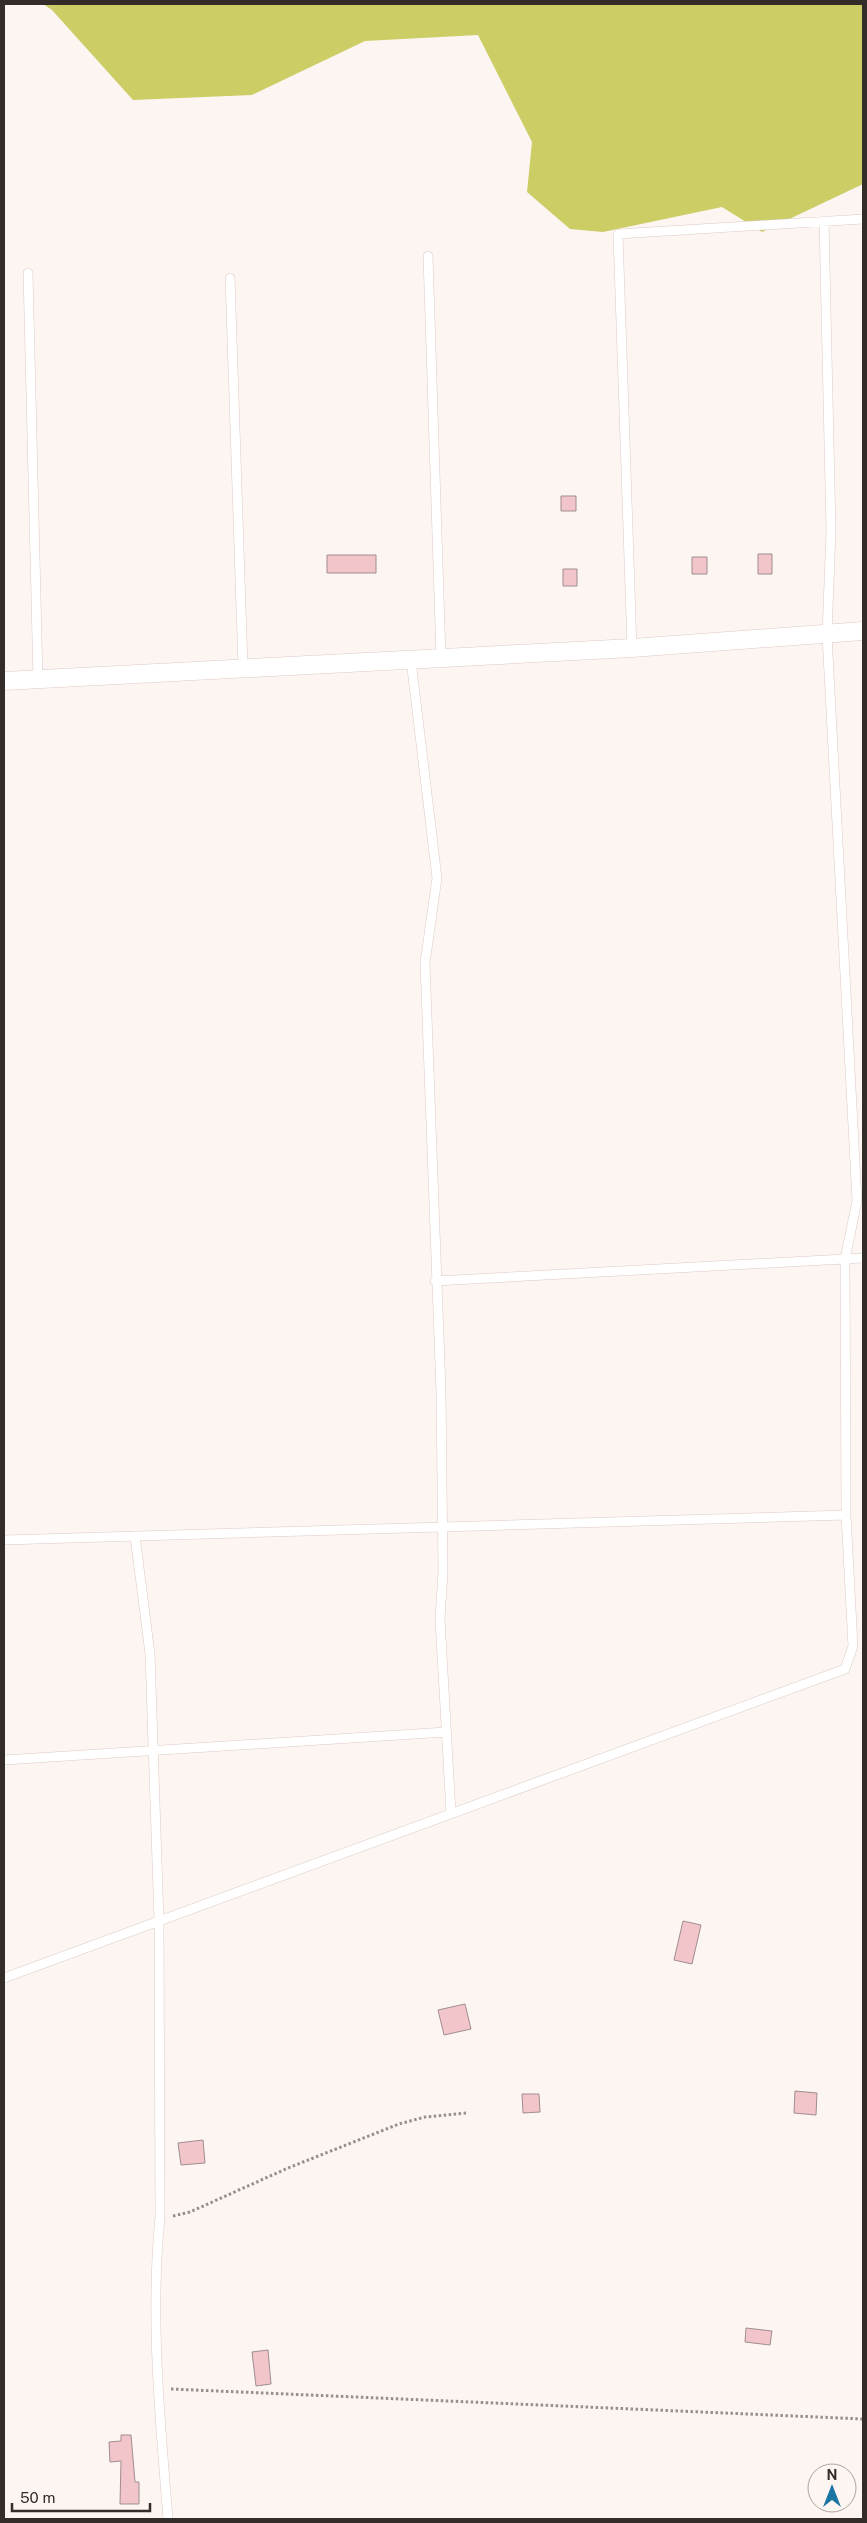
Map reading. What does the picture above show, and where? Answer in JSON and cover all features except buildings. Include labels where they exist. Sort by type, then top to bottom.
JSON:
[{"type":"street","points":[[4,680],[632,648],[863,631]]},
{"type":"lane","points":[[632,648],[618,234],[863,219]]},
{"type":"lane","points":[[4,1978],[845,1668],[853,1646],[846,1515],[845,1259],[857,1201],[828,635],[831,531],[824,221]]},
{"type":"lane","points":[[428,256],[441,658]]},
{"type":"lane","points":[[28,273],[38,679]]},
{"type":"lane","points":[[230,278],[243,668]]},
{"type":"lane","points":[[411,660],[437,878],[425,963],[435,1281],[441,1391],[443,1572],[440,1619],[451,1814]]},
{"type":"lane","points":[[435,1281],[863,1258]]},
{"type":"lane","points":[[4,1540],[846,1515]]},
{"type":"lane","points":[[135,1536],[150,1654],[159,1921],[160,2217],[156,2252],[158,2388],[168,2519]]},
{"type":"lane","points":[[4,1760],[446,1732]]},
{"type":"path","points":[[160,2217],[190,2212],[288,2168],[399,2124],[425,2117],[466,2113]]},
{"type":"path","points":[[158,2388],[863,2419]]},
{"type":"shaded area","points":[[43,4],[863,4],[863,184],[762,232],[722,207],[603,232],[570,229],[527,192],[532,142],[478,35],[365,41],[252,95],[133,100],[52,10]]}]
